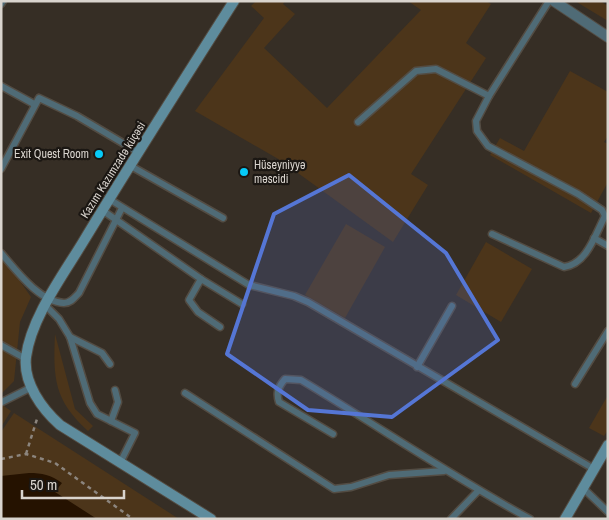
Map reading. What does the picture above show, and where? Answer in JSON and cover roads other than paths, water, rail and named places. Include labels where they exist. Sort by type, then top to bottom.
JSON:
[{"type":"main road","name":"Kazım Kazımzadə küçəsi","points":[[26,359],[30,339],[48,302],[129,165],[234,1]]},
{"type":"main road","points":[[26,359],[32,386],[42,408],[60,425],[211,519]]},
{"type":"main road","points":[[565,519],[608,445]]},
{"type":"street","points":[[554,1],[608,37]]},
{"type":"lane","points":[[492,234],[564,267],[574,266],[583,258],[605,216],[602,210],[578,194],[488,146],[477,131],[476,121],[489,96],[549,1]]},
{"type":"lane","points":[[358,122],[416,71],[436,69],[489,96]]},
{"type":"lane","points":[[1,86],[34,104]]},
{"type":"lane","points":[[1,169],[34,104],[39,98],[48,100],[138,152]]},
{"type":"lane","points":[[129,165],[223,218]]},
{"type":"lane","points":[[109,199],[249,285],[301,299],[594,469]]},
{"type":"lane","points":[[48,302],[64,303],[71,301],[79,293],[122,208]]},
{"type":"lane","points":[[102,210],[201,279],[242,304]]},
{"type":"lane","points":[[594,238],[608,246]]},
{"type":"lane","points":[[1,252],[31,287],[48,302],[70,337],[90,403],[97,414],[135,433],[120,463]]},
{"type":"lane","points":[[201,279],[189,300],[198,312],[220,327]]},
{"type":"lane","points":[[417,367],[452,306]]},
{"type":"lane","points":[[576,384],[608,332]]},
{"type":"lane","points":[[70,337],[102,353],[110,364]]},
{"type":"lane","points":[[1,345],[26,359]]},
{"type":"lane","points":[[333,434],[279,402],[277,395],[279,385],[285,379],[301,380],[387,432],[445,471],[530,519]]},
{"type":"lane","points":[[2,402],[32,386]]},
{"type":"lane","points":[[111,421],[118,402],[115,390]]},
{"type":"lane","points":[[185,392],[334,489],[352,488],[389,475],[445,471]]},
{"type":"lane","points":[[583,488],[608,512]]},
{"type":"lane","points":[[451,519],[478,491]]},
{"type":"place","name":"Exit Quest Room","points":[[99,154]]},
{"type":"place","name":"Hüseyniyyə məscidi","points":[[244,172]]}]
